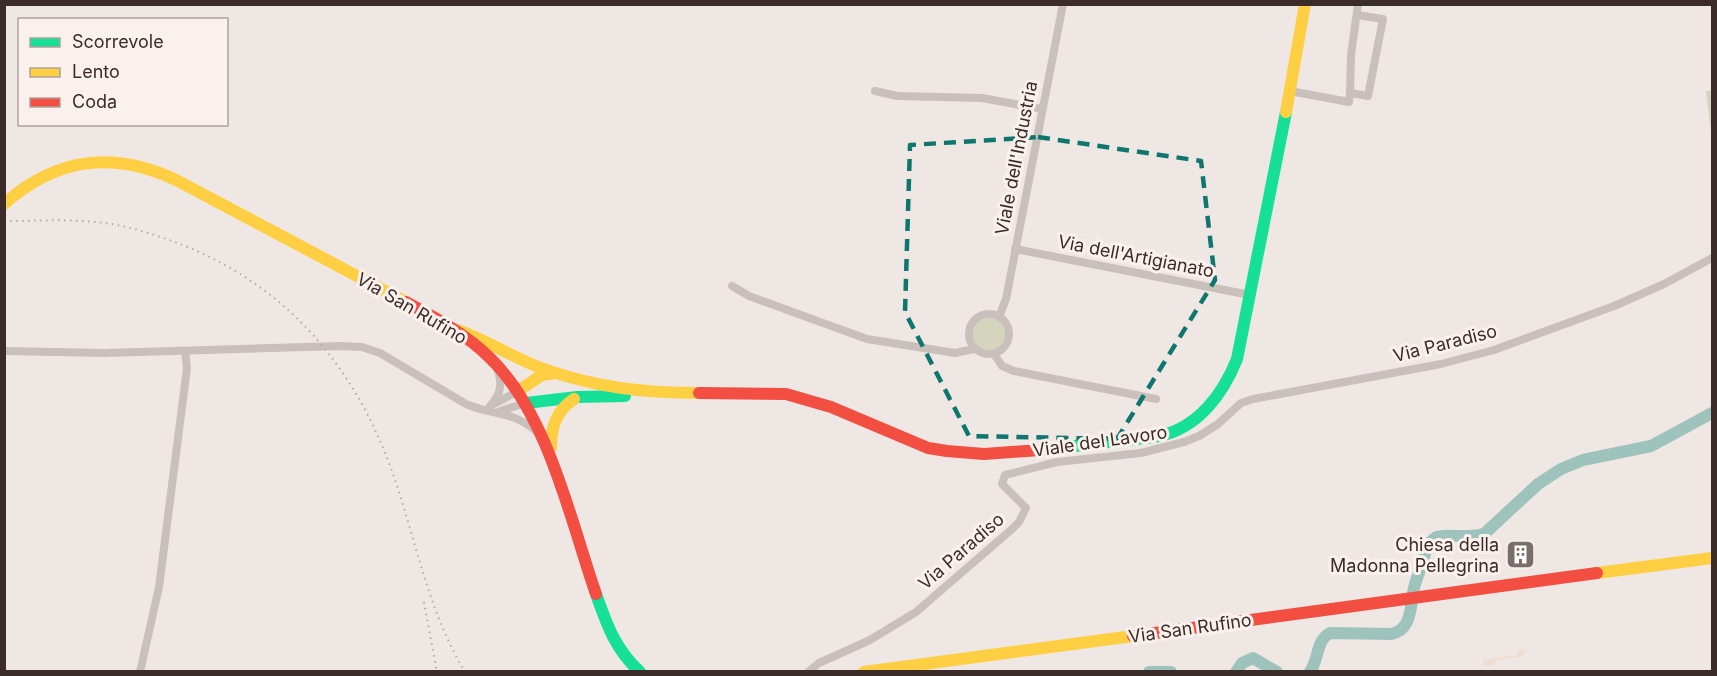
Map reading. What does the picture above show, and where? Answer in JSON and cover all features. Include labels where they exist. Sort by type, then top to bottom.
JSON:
[{"type":"main road","name":"Viale del Lavoro","points":[[526,403],[577,397],[650,393],[786,394],[831,407],[928,448],[967,454],[1017,454],[1160,436],[1180,429],[1210,406],[1223,390],[1236,359],[1290,91],[1305,4]]},
{"type":"main road","name":"Via San Rufino","points":[[8,201],[24,186],[46,173],[74,165],[108,162],[157,171],[268,227],[457,330],[494,362],[526,403],[551,458],[610,633],[626,659],[639,672]]},
{"type":"main road","name":"Viale del Lavoro","points":[[457,330],[474,336],[510,355],[557,373],[600,386],[650,393]]},
{"type":"main road","points":[[518,390],[542,375],[557,373]]},
{"type":"main road","points":[[551,458],[550,439],[553,423],[566,404],[577,397]]},
{"type":"main road","name":"Via San Rufino","points":[[864,672],[1713,558]]},
{"type":"street","name":"Viale dell'Industria","points":[[999,316],[1006,299],[1063,4]]},
{"type":"street","points":[[1290,91],[1349,102],[1351,55],[1358,4]]},
{"type":"street","points":[[1350,93],[1368,96],[1383,19],[1357,15]]},
{"type":"street","points":[[874,91],[897,96],[982,98],[1042,109]]},
{"type":"street","name":"Via dell'Artigianato","points":[[1016,249],[1250,295]]},
{"type":"street","name":"Via Paradiso","points":[[808,672],[819,663],[894,627],[916,612],[1019,522],[1026,508],[1002,484],[1005,475],[1057,462],[1142,453],[1199,436],[1218,424],[1241,403],[1253,399],[1441,364],[1494,350],[1614,306],[1664,284],[1713,258]]},
{"type":"street","points":[[732,286],[749,296],[867,339],[955,353],[974,349],[986,355],[994,354],[1006,346],[1009,337],[1008,327],[999,316],[985,314],[972,322],[968,336],[974,349]]},
{"type":"street","points":[[4,351],[94,353],[362,347],[380,353],[466,404],[480,409],[505,411],[526,403]]},
{"type":"street","points":[[140,672],[165,551],[187,368],[185,351]]},
{"type":"street","points":[[994,354],[1002,366],[1014,372],[1156,399]]},
{"type":"street","points":[[492,409],[501,388],[500,375],[494,362]]},
{"type":"street","points":[[492,409],[518,390]]},
{"type":"street","points":[[492,409],[522,420],[544,441]]},
{"type":"street","points":[[1180,429],[1184,442]]},
{"type":"highlighted area","points":[[1038,137],[1201,161],[1215,280],[1117,439],[969,436],[905,312],[910,145]]},
{"type":"green space","points":[[1706,91],[1712,91],[1712,131],[1711,131]]},
{"type":"green space","points":[[989,318],[1001,322],[1005,334],[1001,346],[989,350],[977,346],[973,334],[977,322]]},
{"type":"shaded area","points":[[1520,649],[1527,650],[1522,657],[1497,660],[1492,666],[1483,665],[1483,660],[1516,655]]},
{"type":"waterway","points":[[1310,672],[1322,640],[1330,633],[1391,634],[1403,628],[1409,616],[1415,585],[1426,552],[1435,538],[1484,534],[1538,484],[1561,469],[1583,460],[1651,446],[1712,413]]},
{"type":"waterway","points":[[1236,672],[1242,663],[1253,658],[1277,672]]},
{"type":"waterway","points":[[1149,672],[1171,672]]},
{"type":"railway","points":[[4,221],[105,223],[136,229],[175,242],[214,259],[249,280],[281,304],[310,331],[335,362],[357,395],[376,432],[392,471],[441,624],[465,672]]},
{"type":"railway","points":[[424,602],[437,672]]},
{"type":"traffic: fast","points":[[1040,450],[1148,438],[1173,432],[1186,426],[1216,397],[1237,359],[1286,112]]},
{"type":"traffic: fast","points":[[526,403],[577,397],[625,396]]},
{"type":"traffic: fast","points":[[596,594],[618,645],[640,672]]},
{"type":"traffic: slow","points":[[1286,112],[1305,4]]},
{"type":"traffic: slow","points":[[4,204],[24,188],[65,168],[87,163],[109,162],[131,165],[178,181],[406,302]]},
{"type":"traffic: slow","points":[[457,330],[541,368],[580,380],[618,388],[699,393]]},
{"type":"traffic: slow","points":[[518,391],[542,375],[556,373]]},
{"type":"traffic: slow","points":[[551,448],[556,420],[563,409],[574,399]]},
{"type":"traffic: slow","points":[[1597,573],[1712,558]]},
{"type":"traffic: slow","points":[[864,672],[1133,636]]},
{"type":"traffic: jam","points":[[406,302],[471,341],[510,381],[527,408],[555,469],[596,594]]},
{"type":"traffic: jam","points":[[699,393],[786,394],[831,407],[928,448],[984,454],[1040,450]]},
{"type":"traffic: jam","points":[[1133,636],[1597,573]]},
{"type":"place","name":"Chiesa della Madonna Pellegrina","points":[[1520,554]]}]
